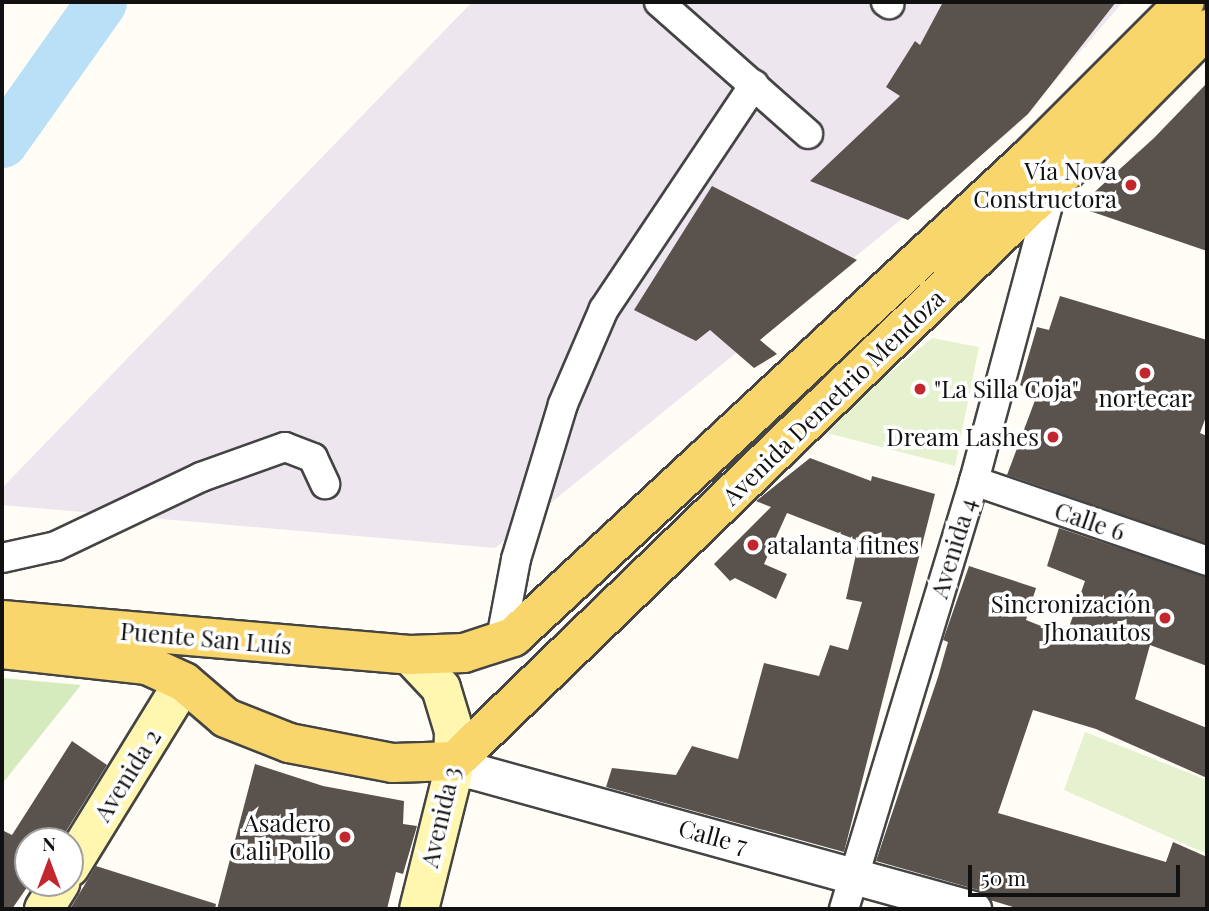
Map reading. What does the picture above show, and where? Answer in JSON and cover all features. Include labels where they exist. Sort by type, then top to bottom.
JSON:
[{"type":"main road","name":"Avenida Demetrio Mendoza","points":[[410,655],[464,653],[500,644],[543,614],[1032,155],[1185,2]]},
{"type":"main road","name":"Avenida Demetrio Mendoza","points":[[455,761],[1054,183],[1207,29]]},
{"type":"main road","name":"Puente San Luís","points":[[2,620],[131,647],[147,665],[184,682],[226,718],[262,735],[381,762],[455,761]]},
{"type":"main road","name":"Puente San Luís","points":[[2,649],[131,647],[410,655]]},
{"type":"main road","name":"Avenida 3","points":[[410,655],[432,676],[447,702],[455,761],[419,909]]},
{"type":"main road","name":"Avenida 2","points":[[84,844],[184,682]]},
{"type":"street","points":[[659,2],[808,134]]},
{"type":"street","points":[[500,644],[516,559],[563,404],[604,309],[754,85]]},
{"type":"street","name":"Avenida 4","points":[[844,909],[974,481],[1054,183]]},
{"type":"street","points":[[2,558],[56,546],[201,477],[285,447],[313,458],[325,484]]},
{"type":"street","name":"Calle 6","points":[[974,481],[1207,561]]},
{"type":"street","name":"Calle 7","points":[[455,761],[473,771],[973,909]]},
{"type":"shaded area","points":[[472,2],[1123,2],[1013,129],[495,548],[2,505],[2,488]]},
{"type":"green space","name":"\"La Silla Coja\"","points":[[932,338],[979,347],[955,466],[819,431]]},
{"type":"green space","points":[[2,678],[81,685],[2,784]]},
{"type":"green space","points":[[1085,732],[1207,780],[1207,854],[1064,790]]},
{"type":"building","points":[[943,2],[1116,2],[1028,114],[908,220],[810,181],[900,96],[886,87],[915,41],[920,45]]},
{"type":"building","points":[[1207,83],[1207,251],[1078,207],[1154,138]]},
{"type":"building","points":[[712,186],[857,260],[760,340],[777,354],[754,368],[710,330],[696,341],[634,310]]},
{"type":"building","points":[[1060,296],[1207,340],[1207,414],[1200,433],[1207,436],[1207,544],[1007,475],[1037,395],[1020,385],[1037,327],[1049,330]]},
{"type":"building","points":[[810,458],[871,481],[872,476],[935,494],[844,852],[606,787],[612,768],[676,775],[692,746],[738,759],[764,663],[819,676],[830,645],[848,650],[862,602],[846,599],[859,541],[787,513],[764,564],[787,574],[776,599],[735,578],[730,581],[714,564],[771,507],[756,501]]},
{"type":"building","points":[[1059,528],[1207,577],[1207,666],[1150,645],[1135,699],[1207,728],[1207,778],[1096,729],[1033,710],[998,813],[1166,862],[1173,842],[1207,857],[1207,909],[1020,909],[990,900],[978,890],[876,861],[938,677],[948,642],[943,640],[969,566],[1036,588],[1026,620],[1066,636],[1085,581],[1047,566]]},
{"type":"building","points":[[72,741],[107,765],[69,827],[17,827]]},
{"type":"building","points":[[255,764],[323,786],[404,801],[403,824],[417,826],[403,874],[396,872],[387,909],[217,909]]},
{"type":"building","points":[[2,830],[12,835],[14,832],[14,897],[20,897],[12,909],[2,909]]},
{"type":"building","points":[[96,866],[216,904],[215,909],[70,909],[77,897],[84,897],[84,886]]},
{"type":"waterway","points":[[2,142],[101,2]]},
{"type":"place","name":"Vía Nova Constructora","points":[[1131,185]]},
{"type":"place","name":"nortecar","points":[[1145,373]]},
{"type":"place","name":"\"La Silla Coja\"","points":[[920,389]]},
{"type":"place","name":"Dream Lashes","points":[[1053,437]]},
{"type":"place","name":"atalanta fitnes","points":[[753,545]]},
{"type":"place","name":"Sincronización Jhonautos","points":[[1165,618]]},
{"type":"place","name":"Asadero Cali Pollo","points":[[345,837]]}]
